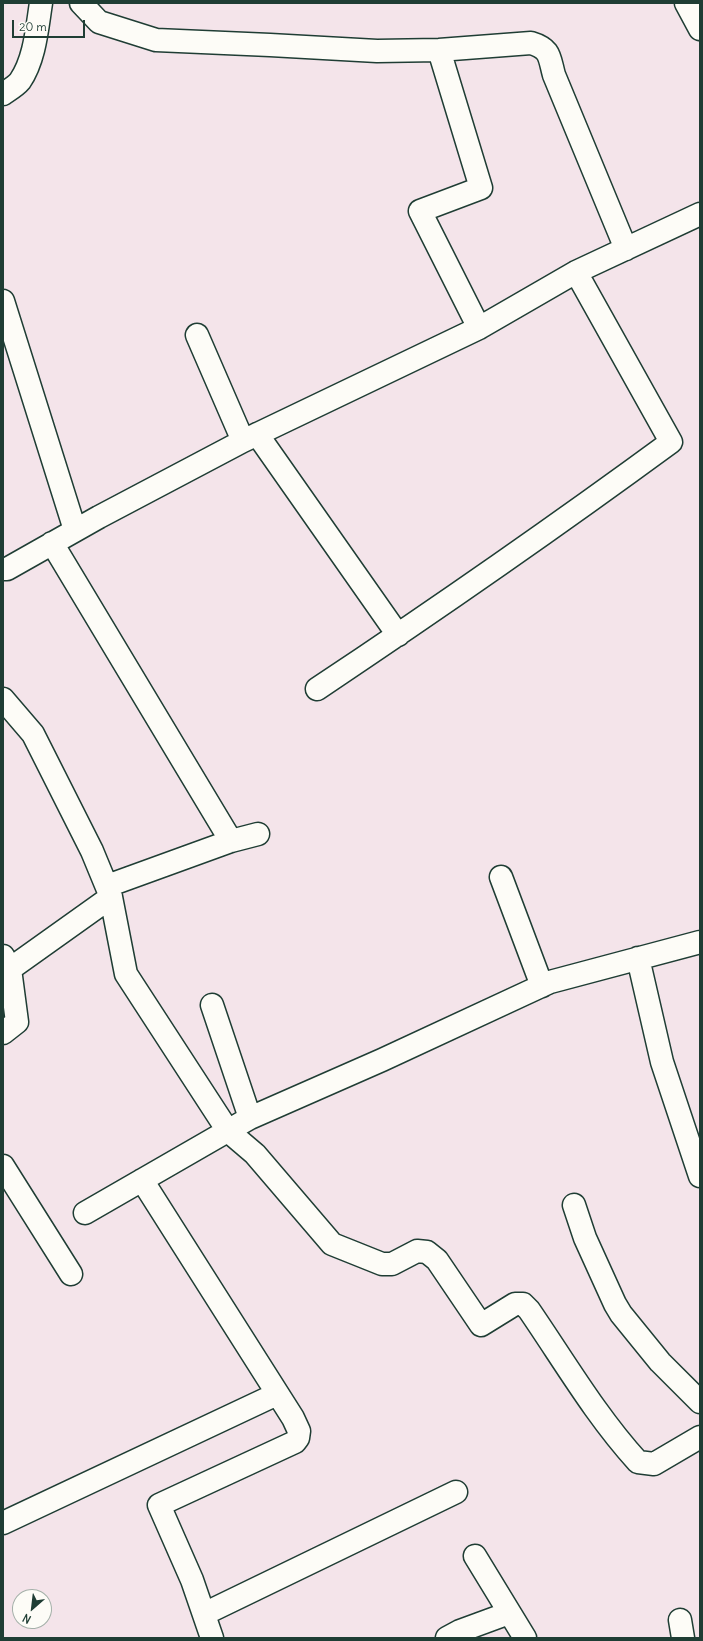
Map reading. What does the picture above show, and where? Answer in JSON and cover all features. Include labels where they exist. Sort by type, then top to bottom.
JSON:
[{"type":"street","points":[[3,94],[20,81],[28,66],[41,3]]},
{"type":"street","points":[[81,3],[99,22],[156,40],[377,51],[439,50],[531,43],[539,46],[548,53],[554,75],[626,249]]},
{"type":"street","points":[[686,3],[700,29]]},
{"type":"street","points":[[439,50],[481,188],[420,211],[479,328]]},
{"type":"street","points":[[3,569],[7,569],[75,530],[250,438],[479,328],[576,272],[700,214]]},
{"type":"street","points":[[317,689],[398,635],[594,499],[671,442],[576,272]]},
{"type":"street","points":[[3,301],[75,530]]},
{"type":"street","points":[[197,335],[250,438],[398,635]]},
{"type":"street","points":[[52,544],[231,841]]},
{"type":"street","points":[[3,699],[33,734],[92,851],[109,892],[126,974],[228,1131],[255,1154],[332,1244],[382,1264],[392,1264],[417,1251],[427,1252],[437,1260],[481,1326],[515,1304],[523,1304],[529,1310],[620,1443],[638,1462],[654,1464],[700,1437]]},
{"type":"street","points":[[3,1033],[17,1022],[7,962],[109,892],[231,841],[258,834]]},
{"type":"street","points":[[501,878],[542,986]]},
{"type":"street","points":[[85,1213],[250,1118],[382,1060],[550,982],[700,942]]},
{"type":"street","points":[[638,958],[662,1062],[700,1176]]},
{"type":"street","points":[[212,1004],[250,1118]]},
{"type":"street","points":[[3,1166],[71,1274]]},
{"type":"street","points":[[142,1180],[293,1418],[299,1431],[298,1438],[295,1442],[158,1505],[192,1580],[212,1638]]},
{"type":"street","points":[[574,1204],[585,1238],[614,1304],[660,1362],[700,1402]]},
{"type":"street","points":[[3,1523],[277,1394]]},
{"type":"street","points":[[204,1614],[456,1492]]},
{"type":"street","points":[[475,1556],[525,1638]]},
{"type":"street","points":[[447,1638],[460,1631],[509,1613]]}]
